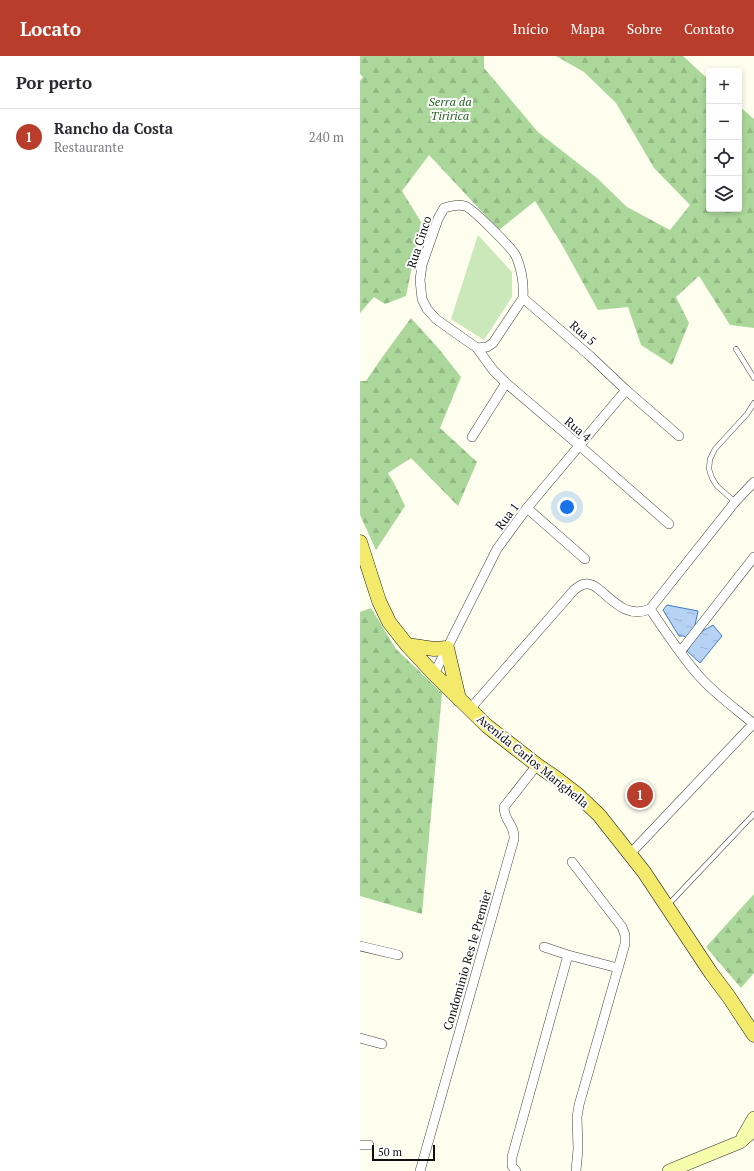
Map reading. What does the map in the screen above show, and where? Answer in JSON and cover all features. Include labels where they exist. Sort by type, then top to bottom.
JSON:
[{"type":"main road","name":"Avenida Carlos Marighella","points":[[360,542],[379,601],[389,622],[407,645],[487,726],[578,795],[599,815],[630,854],[754,1035]]},
{"type":"main road","points":[[407,645],[434,649],[447,648],[459,699]]},
{"type":"main road","name":"Avenida Carlos Marighella","points":[[729,997],[754,1017]]},
{"type":"street","name":"Rua Cinco","points":[[477,348],[436,319],[427,310],[422,299],[420,280],[422,265],[438,219],[444,208],[455,205],[466,206],[501,237],[515,254],[522,271],[524,284],[523,298]]},
{"type":"street","points":[[477,348],[486,348],[493,343],[523,298]]},
{"type":"street","name":"Rua 5","points":[[523,298],[679,436]]},
{"type":"street","name":"Rua 4","points":[[477,348],[493,370],[506,383],[669,524]]},
{"type":"street","points":[[472,437],[506,383]]},
{"type":"street","name":"Rua 1","points":[[434,674],[497,549],[527,508],[626,390]]},
{"type":"street","points":[[470,709],[580,585],[586,583],[594,585],[623,609],[633,612],[643,612],[650,609],[735,502],[754,482]]},
{"type":"street","points":[[527,508],[585,559]]},
{"type":"street","points":[[680,652],[754,557]]},
{"type":"street","points":[[630,854],[754,723],[713,690],[701,678],[680,652],[650,609]]},
{"type":"street","name":"Condominio Res le Premier","points":[[420,1171],[514,839],[512,827],[504,814],[504,807],[537,765]]},
{"type":"street","points":[[572,862],[622,927],[625,935],[625,944],[579,1106],[577,1117],[578,1149],[576,1171]]},
{"type":"street","points":[[360,946],[398,955]]},
{"type":"street","points":[[544,946],[568,955],[618,968]]},
{"type":"street","points":[[516,1171],[512,1166],[512,1157],[568,955]]},
{"type":"street","points":[[360,1038],[382,1044]]},
{"type":"street","points":[[740,1142],[754,1118]]},
{"type":"street","points":[[669,1171],[740,1142],[754,1130]]},
{"type":"lane","points":[[736,349],[754,378]]},
{"type":"lane","points":[[735,502],[717,486],[712,478],[709,469],[710,459],[716,449],[747,414],[754,403]]},
{"type":"lane","points":[[666,906],[754,814]]},
{"type":"green space","name":"Serra da Tiririca","points":[[360,56],[484,56],[484,68],[538,132],[597,178],[627,207],[670,230],[690,205],[654,168],[616,103],[584,72],[556,56],[683,56],[706,77],[706,212],[742,212],[742,109],[754,119],[754,328],[730,325],[699,276],[676,297],[689,323],[672,365],[641,345],[628,307],[598,310],[561,243],[535,201],[499,230],[429,155],[402,191],[421,222],[406,296],[385,304],[374,297],[360,313],[360,81],[363,77],[360,74]]},
{"type":"green space","points":[[478,235],[512,272],[512,297],[484,340],[451,319]]},
{"type":"green space","points":[[411,318],[439,349],[461,377],[440,428],[477,462],[458,506],[411,458],[388,473],[405,506],[376,550],[360,515],[360,381],[366,381]]},
{"type":"green space","points":[[371,608],[396,649],[442,693],[422,914],[360,896],[360,612]]},
{"type":"green space","points":[[754,894],[754,973],[741,988],[706,947]]},
{"type":"water","points":[[667,605],[698,611],[695,625],[701,632],[713,625],[722,636],[700,663],[687,651],[693,642],[684,636],[679,636],[663,610]]},
{"type":"place","name":"Rancho da Costa","points":[[640,795]]}]
